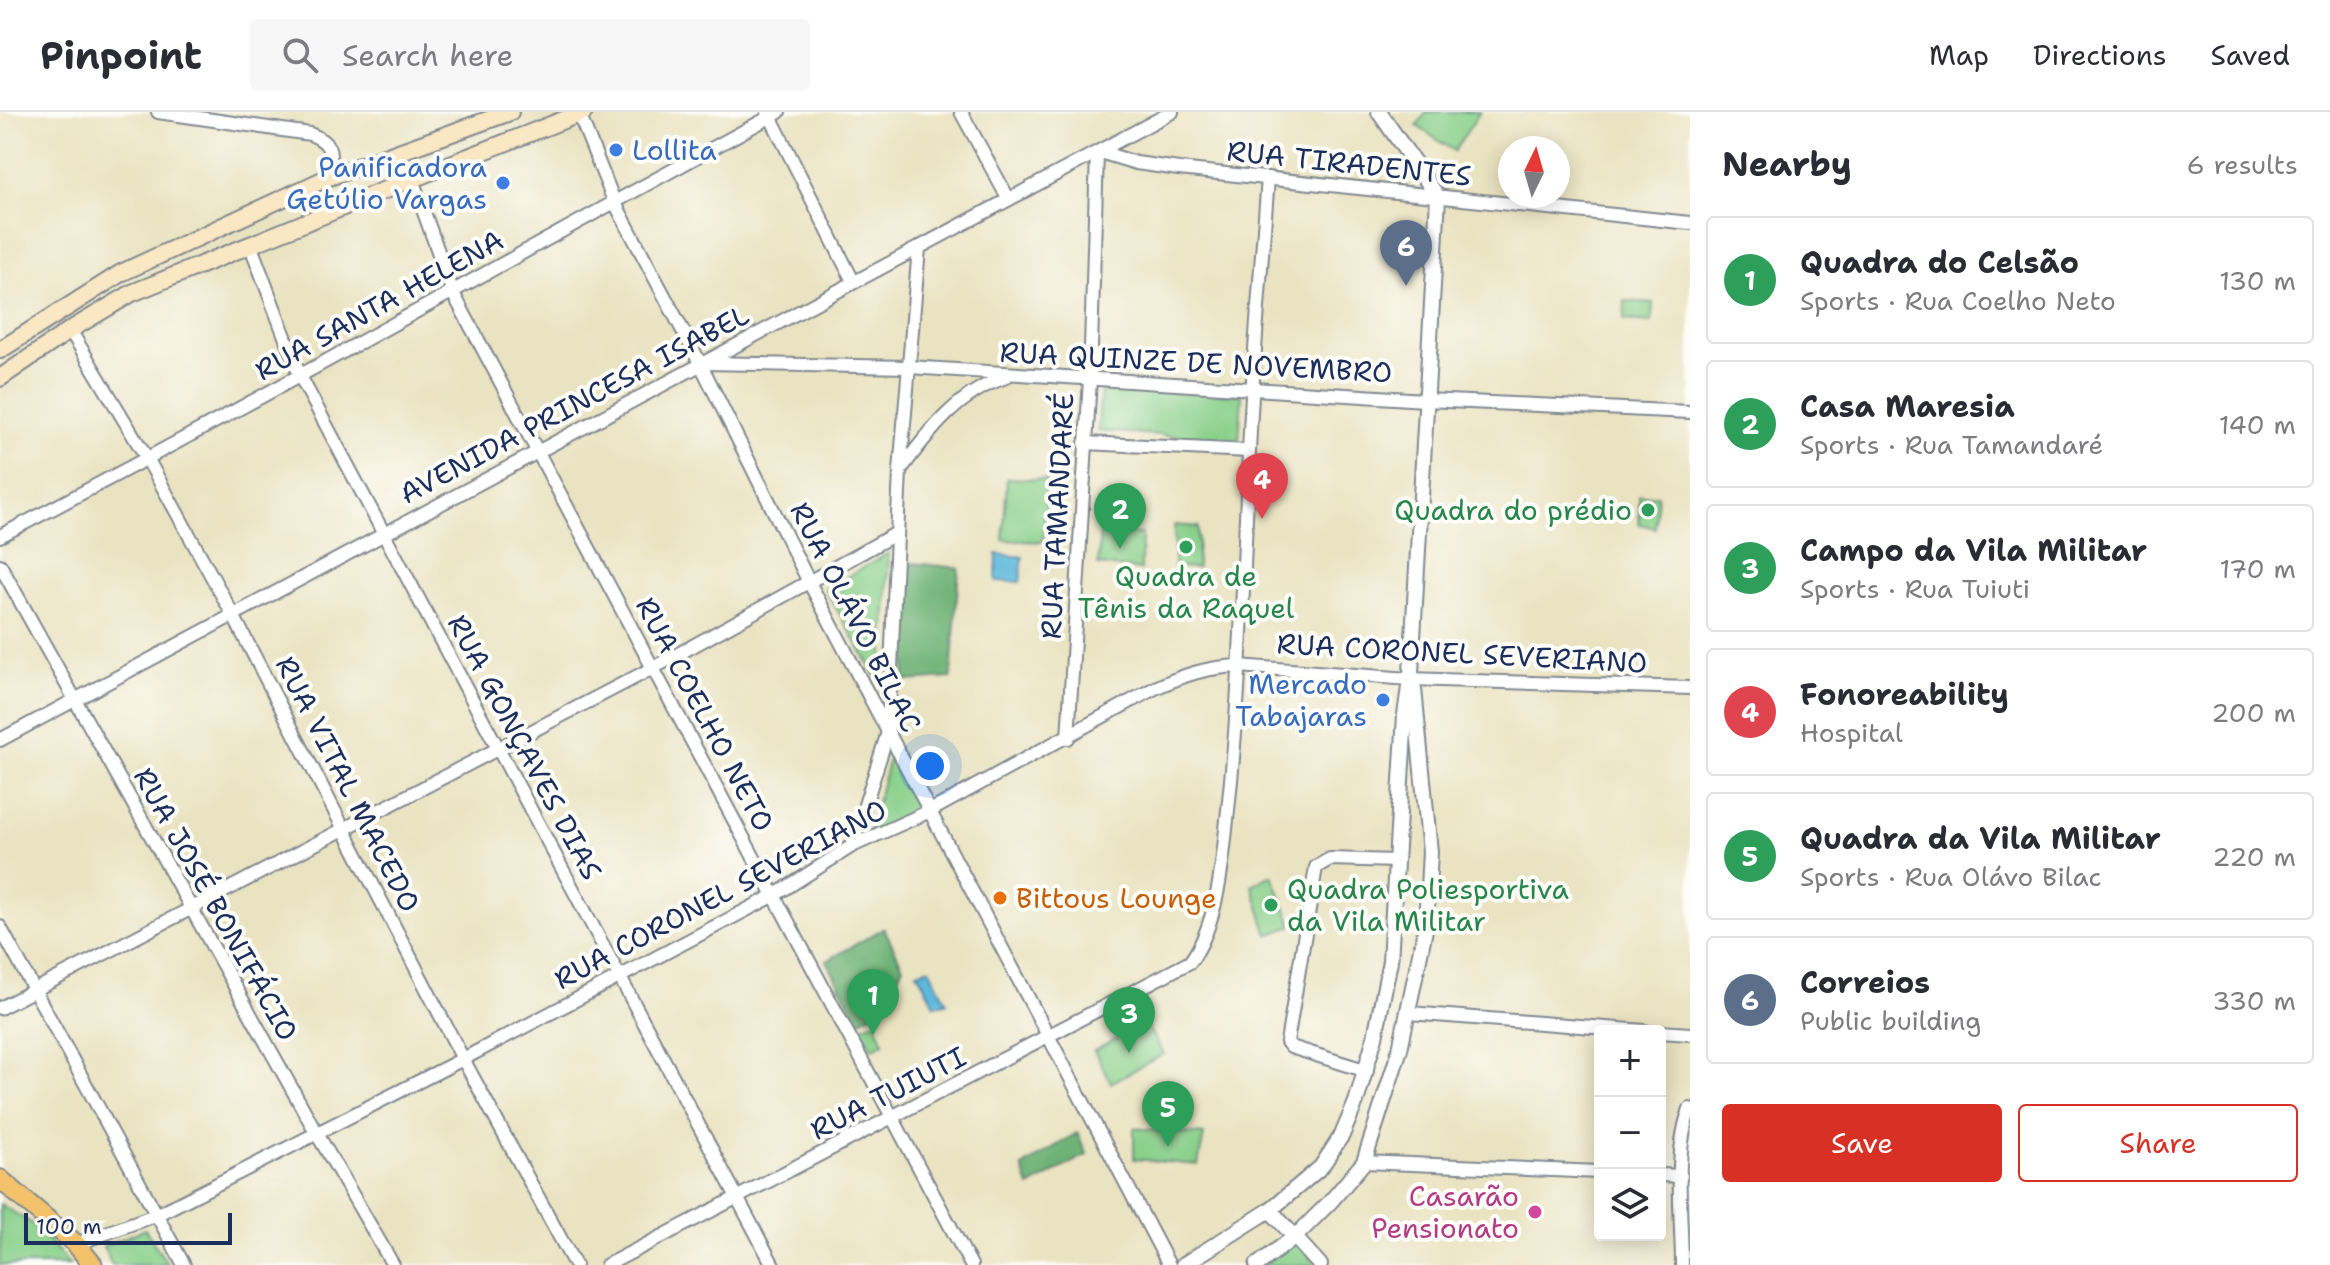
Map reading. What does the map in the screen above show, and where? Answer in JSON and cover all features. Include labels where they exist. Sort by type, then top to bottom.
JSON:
[{"type":"main road","points":[[22,364],[4,348],[121,273],[329,177],[510,112]]},
{"type":"main road","points":[[0,378],[70,330],[132,293],[581,113]]},
{"type":"main road","points":[[121,273],[132,293]]},
{"type":"main road","points":[[0,1179],[76,1244],[93,1265]]},
{"type":"street","points":[[158,112],[310,134],[325,140],[329,146],[329,177]]},
{"type":"street","points":[[961,112],[1008,198]]},
{"type":"street","name":"AVENIDA PRINCESA ISABEL","points":[[0,740],[1008,198],[1098,153],[1156,116],[1172,112]]},
{"type":"street","points":[[1183,1265],[1270,1210],[1321,1167],[1342,1135],[1367,1071],[1390,961],[1411,677],[1438,197],[1379,112]]},
{"type":"street","name":"RUA OLÁVO BILAC","points":[[581,113],[614,201],[700,363],[809,582],[1169,1265]]},
{"type":"street","points":[[772,114],[853,281]]},
{"type":"street","name":"RUA SANTA HELENA","points":[[0,536],[148,460],[772,114]]},
{"type":"street","name":"RUA TIRADENTES","points":[[1098,153],[1136,163],[1690,223]]},
{"type":"street","name":"RUA TAMANDARÉ","points":[[1068,738],[1090,379],[1098,153]]},
{"type":"street","points":[[1239,666],[1252,388],[1268,178]]},
{"type":"street","name":"RUA COELHO NETO","points":[[412,179],[453,293],[971,1265]]},
{"type":"street","name":"RUA GONÇAVES DIAS","points":[[250,244],[300,376],[773,1265]]},
{"type":"street","points":[[852,846],[888,732],[900,471],[919,248]]},
{"type":"street","name":"RUA VITAL MACEDO","points":[[70,330],[148,460],[233,615],[463,1059],[575,1265]]},
{"type":"street","name":"RUA QUINZE DE NOVEMBRO","points":[[700,363],[909,367],[1425,400],[1690,412]]},
{"type":"street","points":[[900,471],[941,419],[961,401],[990,382],[1011,375]]},
{"type":"street","points":[[1085,443],[1249,451]]},
{"type":"street","points":[[0,1008],[653,668],[897,533]]},
{"type":"street","name":"RUA JOSÉ BONIFÁCIO","points":[[0,565],[393,1265]]},
{"type":"street","name":"RUA CORONEL SEVERIANO","points":[[76,1244],[158,1214],[463,1059],[775,895],[852,846],[930,811],[1155,688],[1192,672],[1239,666],[1411,677],[1690,688]]},
{"type":"street","name":"RUA TUIUTI","points":[[607,1265],[1190,962],[1204,934],[1222,865],[1239,666]]},
{"type":"street","points":[[1257,1265],[1296,1236],[1364,1162],[1409,1013],[1426,925],[1430,852],[1411,677]]},
{"type":"street","points":[[1367,1071],[1291,1047],[1287,1042],[1316,867],[1330,859],[1396,861]]},
{"type":"street","points":[[0,927],[184,1265]]},
{"type":"street","points":[[1409,1013],[1594,1027]]},
{"type":"street","points":[[1666,1032],[1690,1034]]},
{"type":"street","points":[[1682,1265],[1681,1176],[1685,1128],[1690,1109]]},
{"type":"street","points":[[1364,1162],[1594,1172]]},
{"type":"street","points":[[1666,1175],[1681,1176]]},
{"type":"street","points":[[1270,1210],[1320,1265]]},
{"type":"green space","points":[[1426,112],[1480,112],[1454,151],[1417,126]]},
{"type":"green space","points":[[1625,301],[1653,303],[1652,322],[1624,320]]},
{"type":"green space","points":[[1101,386],[1242,395],[1239,440],[1098,431]]},
{"type":"green space","points":[[1007,478],[1047,480],[1043,542],[1003,540]]},
{"type":"green space","name":"Quadra do prédio","points":[[1639,495],[1658,495],[1655,528],[1639,524]]},
{"type":"green space","name":"Quadra de Tênis da Raquel","points":[[1174,525],[1198,527],[1197,568],[1174,567]]},
{"type":"green space","points":[[1100,532],[1142,534],[1141,570],[1098,565]]},
{"type":"green space","points":[[889,553],[882,686],[825,589]]},
{"type":"green space","points":[[912,563],[959,568],[951,678],[904,681]]},
{"type":"green space","points":[[890,755],[919,809],[868,835]]},
{"type":"green space","name":"Quadra Poliesportiva da Vila Militar","points":[[1272,875],[1293,926],[1268,935],[1252,885]]},
{"type":"green space","points":[[884,928],[903,967],[879,1009],[858,1022],[827,961]]},
{"type":"green space","points":[[875,1021],[884,1042],[872,1049],[861,1028]]},
{"type":"green space","points":[[1145,1023],[1164,1054],[1111,1083],[1094,1051]]},
{"type":"green space","points":[[1134,1128],[1204,1135],[1198,1165],[1134,1159]]},
{"type":"green space","points":[[1077,1133],[1087,1154],[1029,1187],[1022,1167]]},
{"type":"green space","points":[[0,1204],[36,1226],[70,1265],[0,1265]]},
{"type":"green space","points":[[145,1229],[168,1265],[112,1265],[103,1246]]},
{"type":"green space","points":[[1296,1239],[1316,1265],[1262,1265]]},
{"type":"water","points":[[997,554],[1023,557],[1020,582],[996,581]]},
{"type":"water","points":[[929,968],[947,1003],[935,1005],[917,972]]},
{"type":"place","name":"Lollita","points":[[616,150]]},
{"type":"place","name":"Panificadora Getúlio Vargas","points":[[503,183]]},
{"type":"place","name":"Correios","points":[[1406,286]]},
{"type":"place","name":"Quadra do prédio","points":[[1648,510]]},
{"type":"place","name":"Fonoreability","points":[[1262,519]]},
{"type":"place","name":"Quadra de Tênis da Raquel","points":[[1186,547]]},
{"type":"place","name":"Casa Maresia","points":[[1120,549]]},
{"type":"place","name":"Mercado Tabajaras","points":[[1383,700]]},
{"type":"place","name":"Bittous Lounge","points":[[1000,898]]},
{"type":"place","name":"Quadra Poliesportiva da Vila Militar","points":[[1271,905]]},
{"type":"place","name":"Quadra do Celsão","points":[[873,1035]]},
{"type":"place","name":"Campo da Vila Militar","points":[[1129,1053]]},
{"type":"place","name":"Quadra da Vila Militar","points":[[1168,1147]]},
{"type":"place","name":"Casarão Pensionato","points":[[1535,1212]]}]
